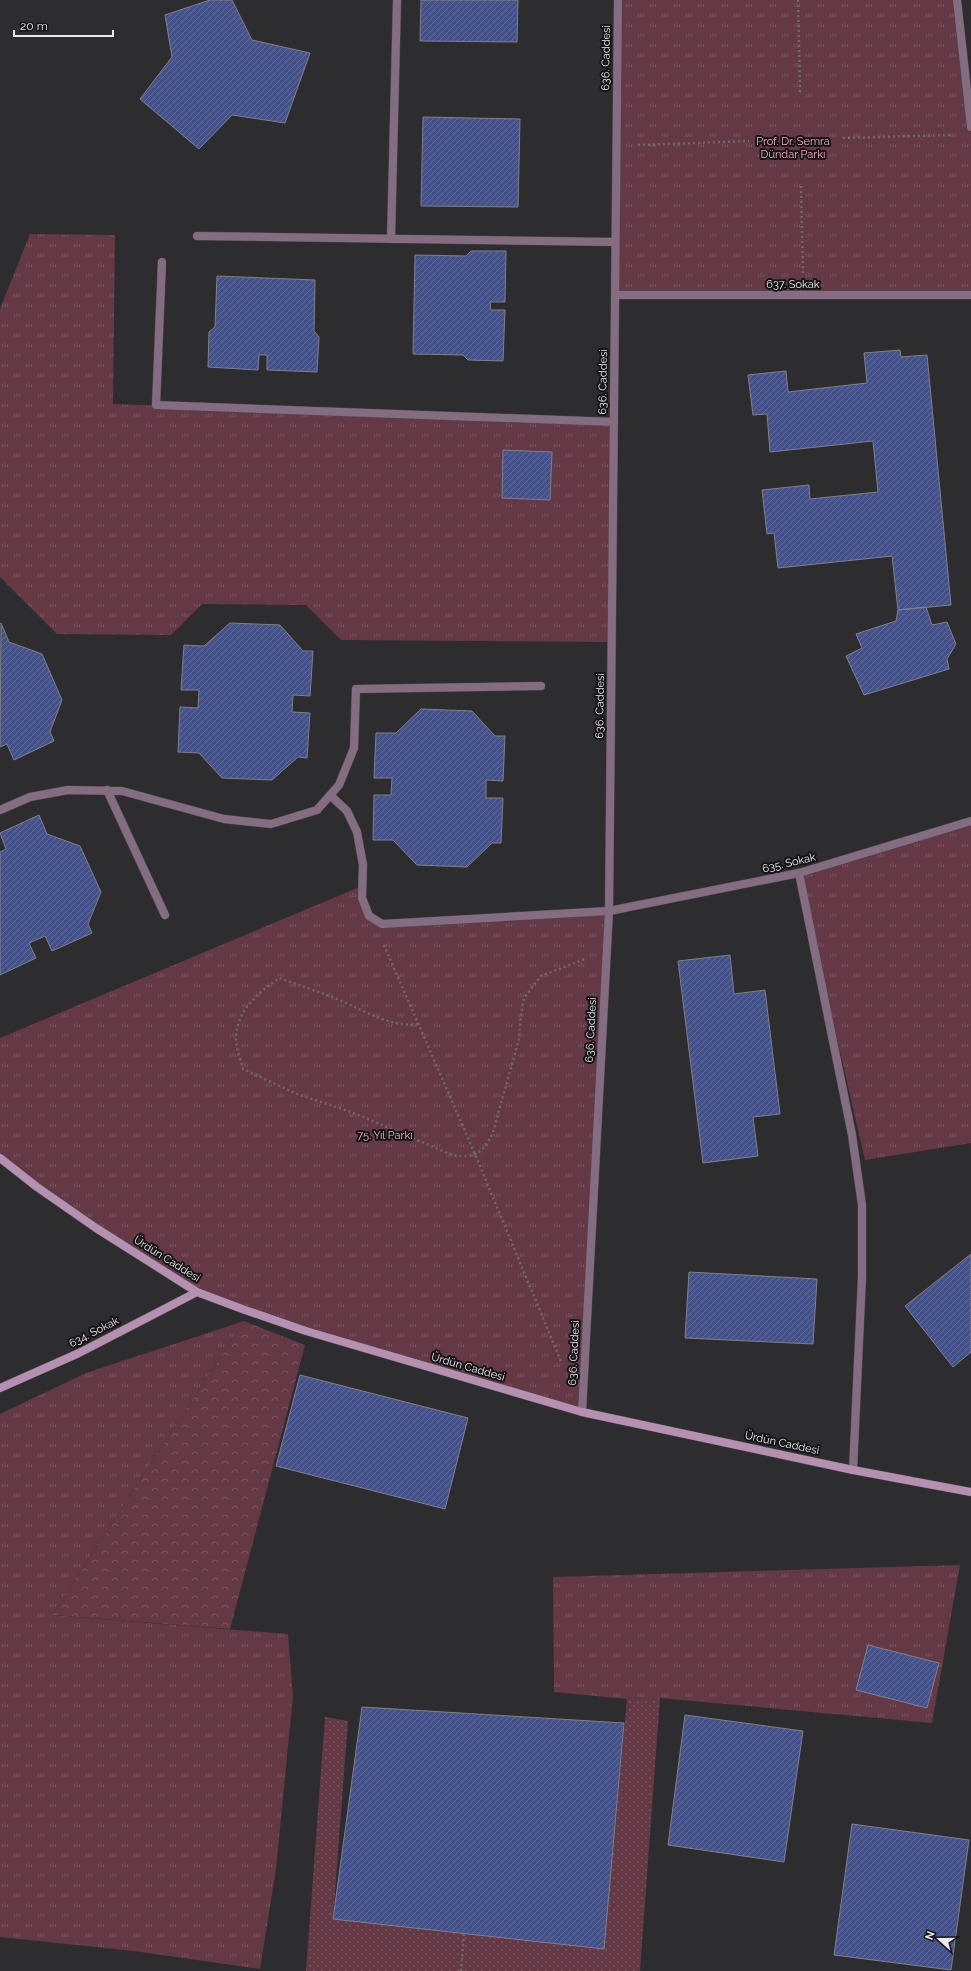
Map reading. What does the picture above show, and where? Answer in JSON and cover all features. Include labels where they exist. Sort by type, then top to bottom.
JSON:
[{"type":"main road","name":"Ürdün Caddesi","points":[[0,1158],[37,1187],[96,1228],[197,1292],[306,1331],[582,1412],[853,1470],[971,1492]]},
{"type":"main road","name":"634. Sokak","points":[[0,1388],[79,1353],[197,1292]]},
{"type":"street","points":[[391,239],[397,0]]},
{"type":"street","name":"636. Caddesi","points":[[582,1412],[609,911],[618,0]]},
{"type":"street","points":[[957,0],[971,127]]},
{"type":"street","points":[[197,236],[616,242]]},
{"type":"street","points":[[162,262],[156,405],[614,422]]},
{"type":"street","name":"637. Sokak","points":[[615,295],[971,295]]},
{"type":"street","points":[[0,810],[30,797],[68,790],[107,790],[122,791],[224,819],[271,824],[317,810],[339,784],[354,748],[356,689],[541,686]]},
{"type":"street","points":[[107,790],[165,915]]},
{"type":"street","points":[[330,795],[347,812],[357,832],[362,865],[362,898],[369,916],[382,924]]},
{"type":"street","name":"635. Sokak","points":[[382,924],[609,911],[799,873],[971,820]]},
{"type":"street","points":[[799,873],[852,1135],[862,1205],[862,1277],[853,1470]]},
{"type":"path","points":[[798,0],[800,92]]},
{"type":"path","points":[[844,138],[955,135]]},
{"type":"path","points":[[616,146],[749,141]]},
{"type":"path","points":[[801,186],[803,295]]},
{"type":"path","points":[[382,924],[382,937],[385,950],[475,1154],[563,1368]]},
{"type":"path","points":[[418,1024],[406,1026],[390,1022],[335,998],[279,978],[257,994],[240,1016],[236,1042],[243,1069],[297,1094],[354,1114],[452,1155],[465,1157],[475,1154],[487,1146],[493,1132],[519,1039],[524,998],[532,986],[541,976],[606,952]]},
{"type":"path","points":[[461,1971],[464,1933]]},
{"type":"green space","name":"Prof. Dr. Semra Dündar Parkı","points":[[618,0],[957,0],[971,127],[971,295],[615,295]]},
{"type":"green space","points":[[30,234],[115,235],[113,404],[614,422],[612,642],[341,640],[306,605],[202,604],[171,635],[57,634],[0,577],[0,309]]},
{"type":"green space","points":[[971,821],[971,1143],[865,1160],[799,873]]},
{"type":"green space","name":"75. Yıl Parkı","points":[[362,886],[369,916],[382,924],[609,911],[582,1412],[306,1331],[197,1292],[0,1158],[0,1038]]},
{"type":"green space","points":[[244,1321],[52,1615],[288,1634],[293,1696],[276,1869],[260,1969],[134,1951],[0,1937],[0,1414],[86,1373]]},
{"type":"green space","points":[[244,1321],[305,1345],[230,1629],[52,1615]]},
{"type":"green space","points":[[960,1565],[932,1723],[660,1698],[627,1699],[554,1692],[553,1577]]},
{"type":"green space","points":[[660,1698],[640,1971],[306,1971],[325,1717],[348,1721],[333,1919],[604,1948],[627,1699]]},
{"type":"building","points":[[210,0],[232,0],[252,40],[310,53],[285,123],[232,115],[199,149],[140,99],[172,57],[165,15]]},
{"type":"building","points":[[421,0],[518,0],[517,42],[420,41]]},
{"type":"building","points":[[423,117],[520,119],[518,207],[421,206]]},
{"type":"building","points":[[471,251],[506,251],[505,302],[490,302],[491,310],[505,310],[503,361],[468,360],[463,355],[413,354],[415,255],[466,256]]},
{"type":"building","points":[[217,276],[315,280],[314,331],[319,337],[317,372],[267,370],[267,355],[259,355],[258,370],[208,367],[209,332],[215,327]]},
{"type":"building","points":[[900,350],[901,357],[927,355],[951,605],[898,610],[892,556],[778,568],[774,533],[767,534],[762,490],[809,485],[810,499],[878,492],[873,441],[770,452],[767,414],[753,415],[748,375],[786,371],[788,392],[867,383],[864,353]]},
{"type":"building","points":[[503,450],[552,452],[550,500],[502,498]]},
{"type":"building","points":[[926,607],[932,625],[947,622],[956,644],[947,659],[949,669],[864,695],[846,656],[862,648],[856,634],[896,621],[898,610]]},
{"type":"building","points":[[1,623],[9,642],[42,654],[62,700],[50,732],[54,741],[14,760],[7,744],[0,747]]},
{"type":"building","points":[[230,623],[280,625],[303,651],[313,651],[310,696],[293,695],[292,712],[310,713],[307,758],[298,757],[272,780],[222,778],[199,753],[178,752],[180,707],[198,708],[199,690],[181,690],[184,645],[204,646]]},
{"type":"building","points":[[421,709],[472,711],[495,736],[505,736],[503,781],[486,780],[486,798],[503,798],[501,843],[492,843],[467,867],[417,865],[393,840],[373,840],[374,795],[391,795],[392,778],[374,778],[376,733],[396,733]]},
{"type":"building","points":[[39,815],[47,834],[80,846],[101,892],[88,924],[92,933],[52,951],[45,936],[29,943],[36,958],[0,975],[0,852],[6,849],[0,833]]},
{"type":"building","points":[[730,955],[734,994],[765,990],[780,1114],[753,1117],[758,1156],[703,1163],[678,961]]},
{"type":"building","points":[[971,1254],[971,1352],[953,1367],[905,1306]]},
{"type":"building","points":[[689,1272],[817,1279],[813,1344],[685,1338]]},
{"type":"building","points":[[300,1375],[468,1418],[445,1509],[276,1466]]},
{"type":"building","points":[[868,1645],[939,1663],[927,1708],[856,1690]]},
{"type":"building","points":[[362,1707],[624,1723],[604,1949],[333,1919]]},
{"type":"building","points":[[685,1715],[803,1731],[784,1862],[668,1845]]},
{"type":"building","points":[[852,1824],[969,1840],[951,1970],[834,1955]]}]
